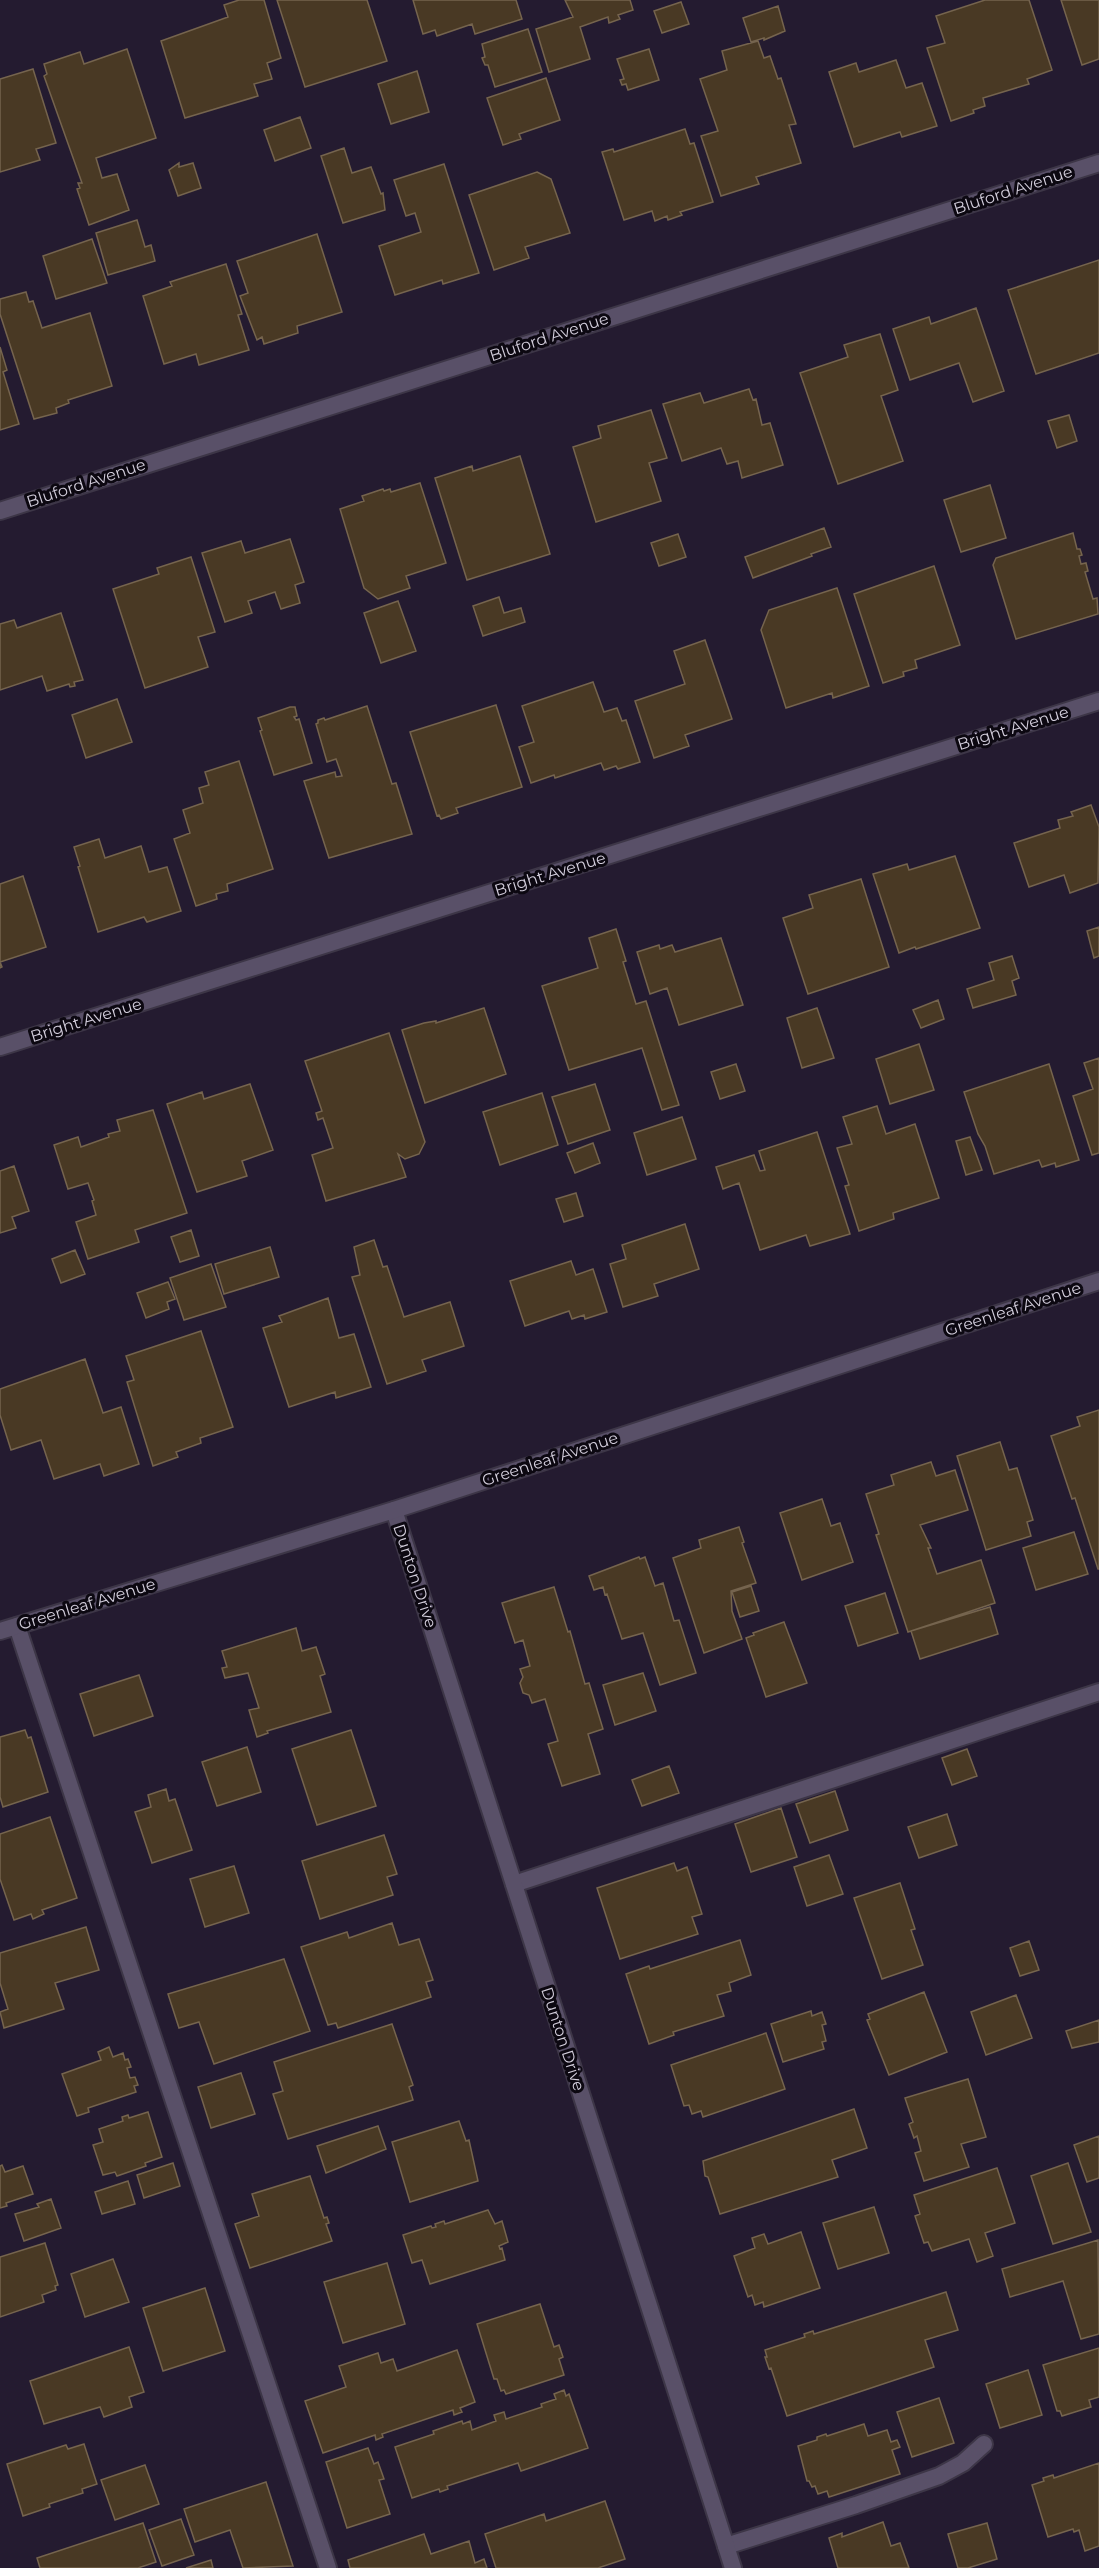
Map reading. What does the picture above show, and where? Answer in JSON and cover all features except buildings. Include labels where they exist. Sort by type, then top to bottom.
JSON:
[{"type":"street","name":"Bluford Avenue","points":[[0,511],[1099,163]]},
{"type":"street","name":"Bright Avenue","points":[[0,1047],[1099,701]]},
{"type":"street","name":"Greenleaf Avenue","points":[[0,1631],[394,1510],[1099,1281]]},
{"type":"street","name":"Dunton Drive","points":[[394,1510],[734,2568]]},
{"type":"street","points":[[17,1626],[328,2568]]},
{"type":"street","points":[[514,1884],[1099,1692]]},
{"type":"street","points":[[726,2546],[939,2476],[963,2463],[984,2444]]}]
